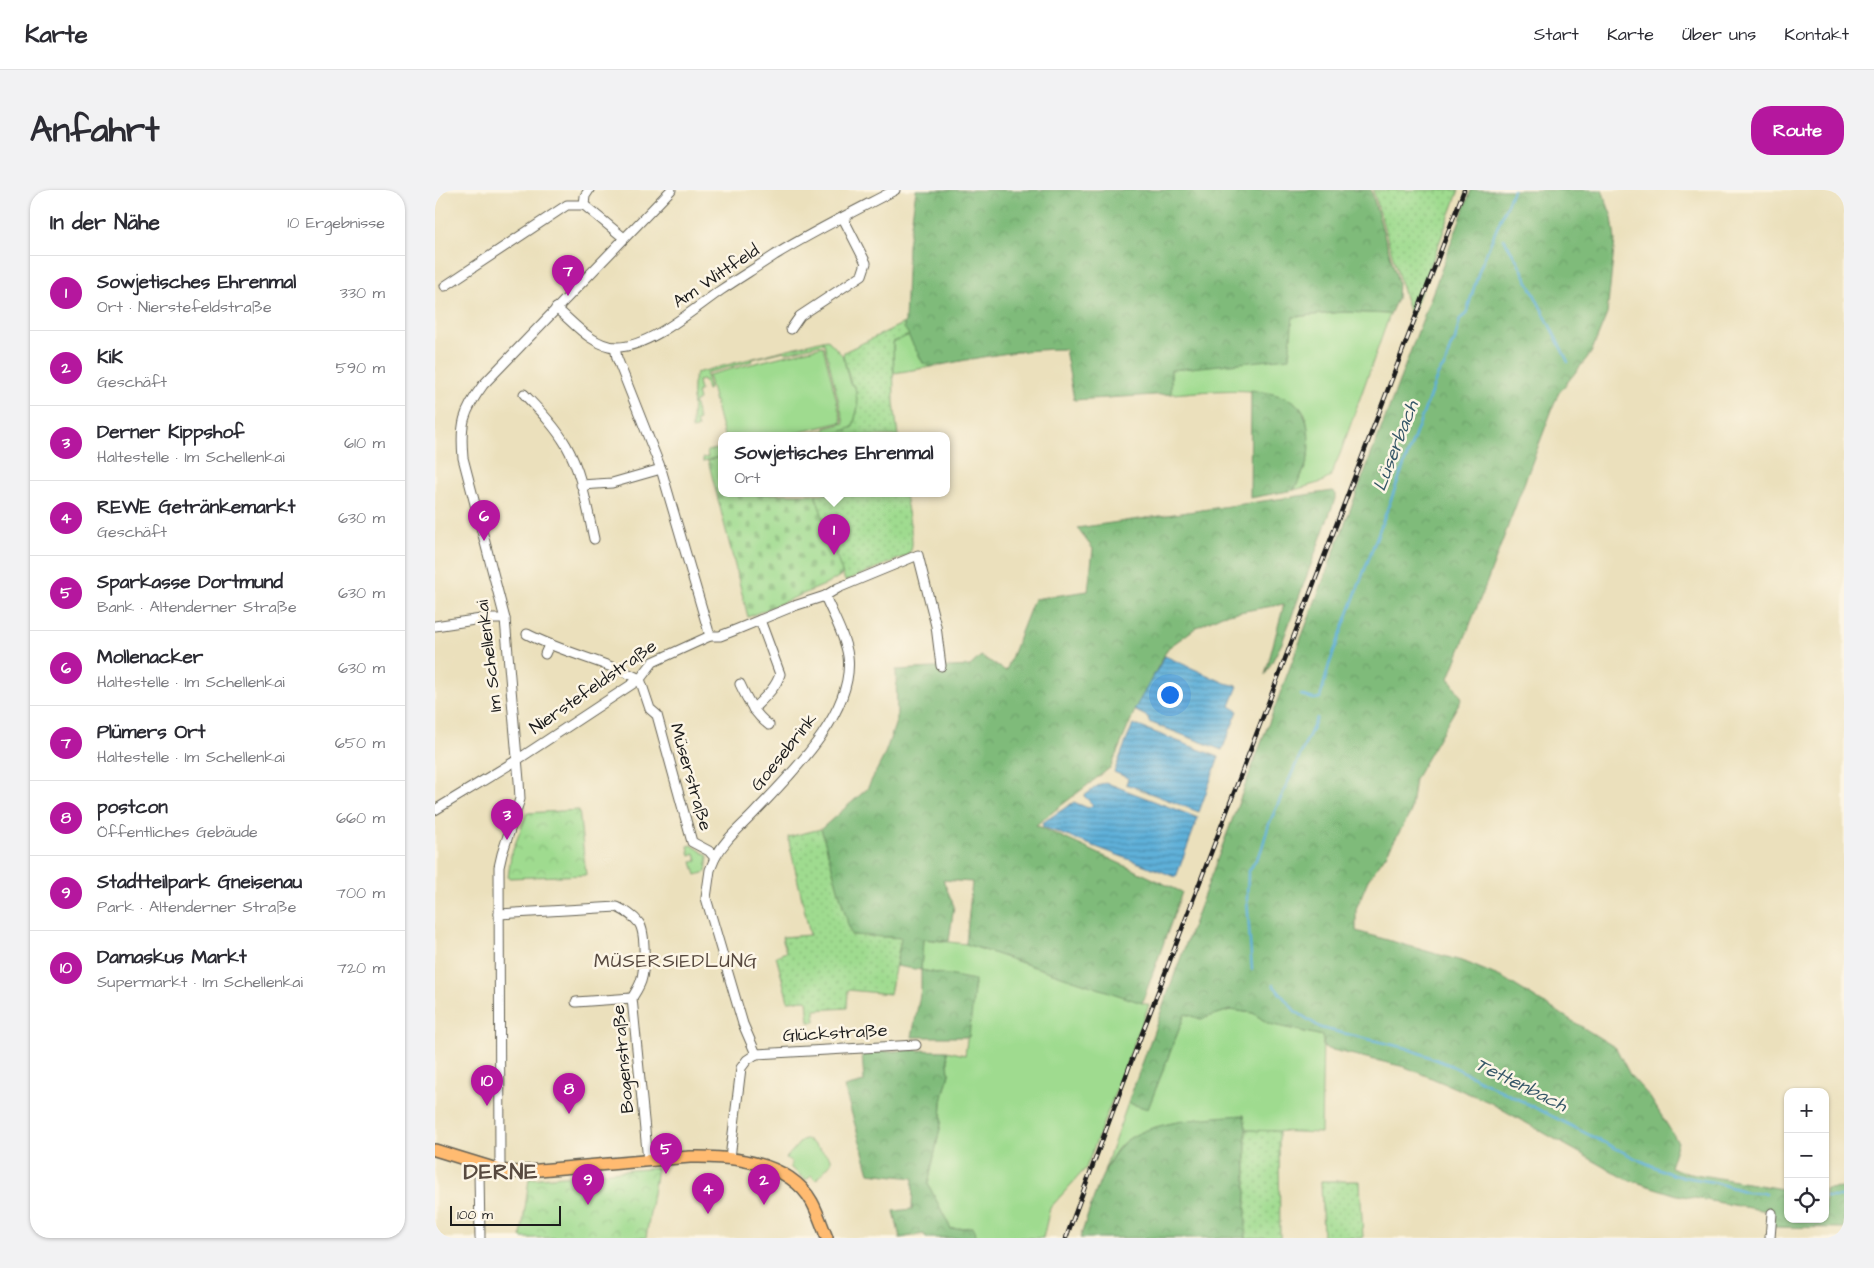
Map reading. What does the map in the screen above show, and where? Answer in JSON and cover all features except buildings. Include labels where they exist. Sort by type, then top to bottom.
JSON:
[{"type":"main road","points":[[435,1150],[500,1170],[527,1172],[704,1156],[729,1158],[768,1167],[793,1181],[811,1202],[827,1238]]},
{"type":"street","points":[[584,205],[585,196],[589,190]]},
{"type":"street","name":"Im Schellenkai","points":[[500,1170],[499,867],[520,799],[505,619],[463,458],[461,436],[465,413],[483,385],[671,190]]},
{"type":"street","name":"Am Wittfeld","points":[[615,347],[652,336],[679,321],[776,255],[895,190]]},
{"type":"street","points":[[445,286],[562,207],[572,204],[584,205],[624,238]]},
{"type":"street","points":[[791,329],[800,316],[862,275],[865,269],[864,258],[843,218]]},
{"type":"street","points":[[556,308],[595,340],[615,347],[617,358],[661,469],[710,636]]},
{"type":"street","points":[[524,394],[561,436],[574,462],[594,539]]},
{"type":"street","points":[[581,485],[612,482],[661,469]]},
{"type":"street","name":"Nierstefeldstraße","points":[[435,810],[517,760],[640,679],[653,662],[710,636],[720,636],[794,606],[825,596],[838,588],[918,556],[937,626],[941,666]]},
{"type":"street","name":"Goesebrink","points":[[715,858],[722,844],[772,794],[809,752],[832,717],[844,692],[848,672],[848,656],[825,596]]},
{"type":"street","points":[[435,626],[481,619],[505,619]]},
{"type":"street","points":[[753,708],[768,695],[780,674],[760,620]]},
{"type":"street","points":[[527,634],[549,645],[640,679]]},
{"type":"street","points":[[545,654],[549,645]]},
{"type":"street","name":"Müserstraße","points":[[640,679],[650,709],[657,715],[692,842],[709,851],[715,858]]},
{"type":"street","points":[[739,684],[761,719],[769,725]]},
{"type":"street","points":[[715,858],[710,870],[706,898],[743,1024],[756,1054],[747,1060],[741,1068],[729,1158]]},
{"type":"street","name":"Bogenstraße","points":[[499,914],[617,907],[629,913],[643,931],[643,969],[641,981],[632,998],[648,1161]]},
{"type":"street","points":[[576,1002],[632,998]]},
{"type":"street","name":"Glückstraße","points":[[756,1054],[916,1045]]},
{"type":"street","points":[[480,1238],[479,1171],[481,1164]]},
{"type":"street","points":[[1770,1238],[1772,1212]]},
{"type":"green space","points":[[916,190],[1371,190],[1398,282],[1397,299],[1390,314],[1343,312],[1293,317],[1289,358],[1171,370],[1171,394],[1074,400],[1065,349],[1014,352],[931,367],[923,363],[904,328],[908,245]]},
{"type":"green space","points":[[1373,190],[1459,190],[1411,318]]},
{"type":"green space","points":[[1471,190],[1602,190],[1612,217],[1615,240],[1607,314],[1591,353],[1558,394],[1449,678],[1462,698],[1415,779],[1410,814],[1386,855],[1368,880],[1356,909],[1356,931],[1465,962],[1503,978],[1616,1048],[1630,1075],[1649,1096],[1678,1142],[1670,1167],[1684,1172],[1784,1189],[1784,1223],[1829,1223],[1829,1189],[1844,1188],[1844,1228],[1771,1227],[1772,1212],[1677,1195],[1626,1179],[1489,1102],[1405,1067],[1324,1048],[1323,1036],[1269,1024],[1253,1013],[1230,1010],[1201,1019],[1185,1014],[1148,1109],[1128,1103],[1169,988]]},
{"type":"green space","points":[[1343,312],[1390,314],[1340,454],[1330,477],[1322,482],[1294,490],[1307,462],[1308,427],[1304,412],[1293,402],[1261,392],[1222,391],[1171,394],[1171,370],[1191,368],[1293,317]]},
{"type":"green space","points":[[904,323],[904,328],[909,335],[893,342],[894,403],[898,432],[841,432],[853,427],[858,407],[855,386],[851,384],[843,356],[844,352]]},
{"type":"green space","points":[[909,335],[923,363],[931,367],[894,373],[893,342]]},
{"type":"green space","points":[[827,339],[843,356],[850,384],[855,386],[858,407],[853,427],[841,432],[815,432],[844,423],[824,343],[752,359],[753,361],[706,373],[709,389],[707,390],[704,380],[698,381],[700,391],[697,392],[699,400],[694,402],[699,420],[696,421],[698,428],[692,429],[693,384],[696,373]]},
{"type":"green space","points":[[823,346],[842,422],[801,432],[723,432],[708,375]]},
{"type":"green space","points":[[1251,390],[1274,394],[1291,400],[1304,414],[1309,436],[1308,458],[1294,490],[1250,498]]},
{"type":"green space","points":[[717,449],[718,458],[703,461],[703,458],[708,457],[707,451]]},
{"type":"green space","points":[[718,458],[718,497],[816,497],[843,574],[827,584],[748,617],[708,460]]},
{"type":"green space","points":[[1333,491],[1335,499],[1282,643],[1265,675],[1284,604],[1222,615],[1197,627],[1168,648],[1135,710],[1111,767],[1036,825],[1182,892],[1142,1003],[966,944],[972,882],[943,880],[954,906],[949,941],[923,939],[921,970],[896,966],[901,938],[851,935],[821,829],[867,789],[884,756],[897,719],[896,670],[970,666],[981,656],[1006,671],[1034,599],[1088,591],[1093,549],[1077,528]]},
{"type":"green space","points":[[816,497],[905,497],[911,531],[911,551],[906,556],[845,581]]},
{"type":"green space","points":[[579,810],[586,875],[508,878],[511,855],[527,813]]},
{"type":"green space","points":[[821,829],[851,935],[901,938],[890,994],[848,990],[847,1008],[815,1010],[815,1022],[809,1022],[807,1000],[788,1001],[776,956],[786,952],[782,937],[810,935],[788,837]]},
{"type":"green space","points":[[692,845],[708,856],[706,872],[696,875],[692,862],[697,861],[695,854],[690,856],[688,846]]},
{"type":"green space","points":[[923,939],[966,944],[1149,1005],[1086,1168],[1050,1208],[1043,1238],[976,1238],[973,1227],[951,1229],[928,1184],[941,1124],[942,1101],[949,1074],[947,1051],[965,1055],[975,981],[921,970]]},
{"type":"green space","points":[[921,970],[975,980],[969,1037],[912,1037],[921,989]]},
{"type":"green space","points":[[1230,1010],[1253,1013],[1269,1024],[1323,1036],[1321,1133],[1246,1130],[1244,1116],[1179,1122],[1162,1125],[1133,1136],[1118,1148],[1104,1171],[1128,1103],[1148,1108],[1185,1014],[1201,1019]]},
{"type":"green space","points":[[909,1050],[947,1051],[949,1074],[942,1101],[941,1124],[928,1184],[951,1229],[973,1227],[976,1238],[926,1238],[924,1234],[900,1238],[894,1211],[912,1209],[913,1178],[869,1173],[844,1087],[864,1082],[862,1053]]},
{"type":"green space","points":[[1244,1115],[1246,1130],[1246,1238],[1080,1238],[1106,1168],[1120,1147],[1130,1138],[1143,1131],[1177,1122]]},
{"type":"green space","points":[[1246,1130],[1279,1131],[1280,1238],[1246,1238]]},
{"type":"green space","points":[[807,1139],[831,1158],[831,1163],[816,1180],[811,1175],[806,1180],[790,1167],[792,1162],[786,1158],[802,1140]]},
{"type":"green space","points":[[657,1168],[646,1238],[521,1237],[529,1179]]},
{"type":"green space","points":[[1321,1181],[1360,1181],[1363,1238],[1323,1238]]},
{"type":"water","points":[[1165,656],[1225,683],[1238,686],[1230,706],[1238,711],[1222,750],[1149,722],[1148,717],[1134,710]]},
{"type":"water","points":[[1133,724],[1219,757],[1199,812],[1126,784],[1128,778],[1114,772]]},
{"type":"water","points":[[1107,783],[1198,818],[1176,877],[1043,827],[1042,823],[1074,802],[1088,808],[1093,805],[1084,796],[1100,784]]},
{"type":"waterway","name":"Lüserbach","points":[[1301,695],[1314,699],[1320,698],[1329,665],[1438,374],[1445,365],[1450,348],[1455,340],[1460,319],[1466,314],[1480,268],[1513,190]]},
{"type":"waterway","points":[[1504,239],[1517,260],[1568,362]]},
{"type":"waterway","name":"Tettenbach","points":[[1252,970],[1247,899],[1248,873],[1261,851],[1269,824],[1317,718]]},
{"type":"waterway","name":"Tettenbach","points":[[1273,985],[1295,1011],[1321,1028],[1406,1048],[1450,1065],[1639,1160],[1673,1175],[1713,1182],[1747,1192],[1766,1193]]},
{"type":"waterway","name":"Tettenbach","points":[[1829,1197],[1844,1197]]},
{"type":"railway","points":[[1066,1238],[1130,1065],[1464,190]]},
{"type":"place","name":"Plümers Ort","points":[[568,296]]},
{"type":"place","name":"Mollenacker","points":[[484,541]]},
{"type":"place","name":"Sowjetisches Ehrenmal","points":[[834,555]]},
{"type":"place","name":"Derner Kippshof","points":[[507,840]]},
{"type":"place","name":"Damaskus Markt","points":[[487,1106]]},
{"type":"place","name":"postcon","points":[[569,1114]]},
{"type":"place","name":"Sparkasse Dortmund","points":[[666,1174]]},
{"type":"place","name":"Stadtteilpark Gneisenau","points":[[588,1205]]},
{"type":"place","name":"KiK","points":[[764,1205]]},
{"type":"place","name":"REWE Getränkemarkt","points":[[708,1214]]},
{"type":"district","name":"MÜSERSIEDLUNG","points":[[676,961]]},
{"type":"district","name":"DERNE","points":[[501,1172]]}]
